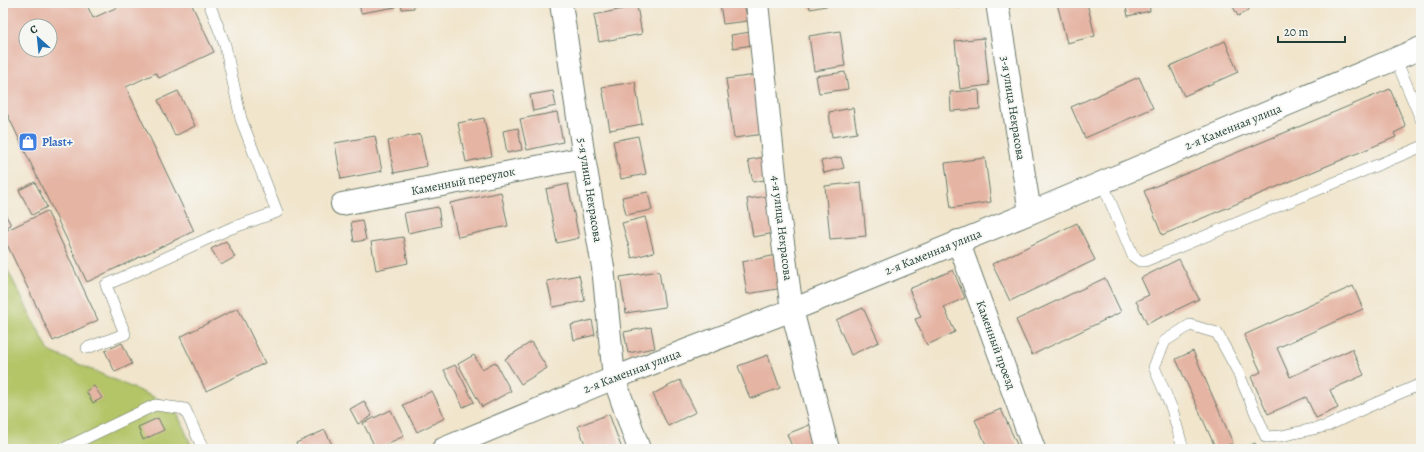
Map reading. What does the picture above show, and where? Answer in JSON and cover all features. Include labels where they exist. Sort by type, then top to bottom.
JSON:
[{"type":"street","name":"5-я улица Некрасова","points":[[561,3],[584,158],[603,267],[614,378],[639,449]]},
{"type":"street","name":"4-я улица Некрасова","points":[[757,3],[779,214],[792,310],[828,449]]},
{"type":"street","name":"3-я улица Некрасова","points":[[997,3],[1030,213]]},
{"type":"street","name":"2-я Каменная улица","points":[[449,448],[614,378],[792,310],[958,241],[1030,213],[1396,60],[1421,48]]},
{"type":"street","name":"Каменный переулок","points":[[342,204],[584,158]]},
{"type":"street","name":"Каменный проезд","points":[[958,241],[1034,449]]},
{"type":"lane","points":[[87,348],[125,334],[106,285],[229,229],[277,212],[241,119],[225,45],[209,3]]},
{"type":"lane","points":[[1396,60],[1421,119]]},
{"type":"lane","points":[[1102,182],[1133,256],[1140,261],[1145,261],[1421,147]]},
{"type":"lane","points":[[1183,449],[1172,409],[1154,367],[1165,341],[1190,325],[1218,333],[1266,437],[1281,436],[1327,426],[1421,384]]},
{"type":"lane","points":[[63,449],[155,405],[186,409],[202,449]]},
{"type":"green space","points":[[3,261],[49,351],[174,406],[193,449],[3,449]]},
{"type":"building","points":[[12,3],[86,3],[93,18],[122,5],[121,3],[191,3],[214,52],[159,78],[156,73],[126,87],[194,231],[87,282],[3,105],[3,7]]},
{"type":"building","points":[[359,3],[395,3],[396,7],[361,13]]},
{"type":"building","points":[[401,3],[413,3],[414,8],[402,9]]},
{"type":"building","points":[[720,3],[744,3],[748,21],[723,24]]},
{"type":"building","points":[[809,3],[836,3],[836,4],[810,9]]},
{"type":"building","points":[[957,3],[982,3],[982,4],[958,8]]},
{"type":"building","points":[[1057,3],[1087,3],[1095,36],[1067,43]]},
{"type":"building","points":[[1125,3],[1149,3],[1150,11],[1128,16]]},
{"type":"building","points":[[1231,3],[1246,3],[1249,10],[1238,16]]},
{"type":"building","points":[[637,6],[642,34],[599,42],[594,15]]},
{"type":"building","points":[[840,31],[845,66],[814,71],[809,36]]},
{"type":"building","points":[[751,32],[753,45],[733,48],[731,35]]},
{"type":"building","points":[[984,38],[989,85],[960,89],[955,41]]},
{"type":"building","points":[[1225,41],[1238,72],[1184,96],[1170,66]]},
{"type":"building","points":[[845,72],[848,89],[819,93],[816,76]]},
{"type":"building","points":[[756,75],[764,134],[734,138],[726,79]]},
{"type":"building","points":[[1139,77],[1153,108],[1085,138],[1071,107]]},
{"type":"building","points":[[635,82],[642,124],[610,130],[602,87]]},
{"type":"building","points":[[1390,89],[1406,127],[1394,133],[1396,137],[1162,235],[1144,191]]},
{"type":"building","points":[[979,90],[980,109],[951,111],[950,92]]},
{"type":"building","points":[[178,91],[195,126],[175,136],[158,100]]},
{"type":"building","points":[[553,91],[556,106],[533,111],[530,95]]},
{"type":"building","points":[[853,108],[857,133],[832,137],[829,112]]},
{"type":"building","points":[[557,112],[563,142],[527,150],[520,119]]},
{"type":"building","points":[[484,118],[492,156],[466,162],[458,123]]},
{"type":"building","points":[[518,128],[522,150],[507,153],[503,131]]},
{"type":"building","points":[[420,134],[427,166],[394,173],[388,141]]},
{"type":"building","points":[[375,136],[382,171],[341,179],[335,143]]},
{"type":"building","points":[[638,136],[646,174],[621,179],[613,141]]},
{"type":"building","points":[[764,157],[769,179],[753,182],[748,160]]},
{"type":"building","points":[[841,157],[844,168],[824,173],[821,161]]},
{"type":"building","points":[[985,158],[991,202],[951,208],[945,163]]},
{"type":"building","points":[[35,182],[47,207],[32,215],[19,190]]},
{"type":"building","points":[[861,182],[866,236],[830,239],[825,186]]},
{"type":"building","points":[[568,184],[579,238],[557,243],[546,189]]},
{"type":"building","points":[[501,192],[508,226],[458,237],[450,203]]},
{"type":"building","points":[[648,192],[652,210],[626,215],[622,197]]},
{"type":"building","points":[[768,196],[775,233],[753,237],[747,199]]},
{"type":"building","points":[[438,207],[441,226],[408,233],[404,213]]},
{"type":"building","points":[[3,210],[11,225],[3,229]]},
{"type":"building","points":[[47,211],[98,320],[53,341],[3,236],[3,232]]},
{"type":"building","points":[[645,217],[654,252],[632,258],[622,223]]},
{"type":"building","points":[[362,220],[366,240],[354,242],[351,222]]},
{"type":"building","points":[[1077,223],[1095,260],[1010,301],[992,264]]},
{"type":"building","points":[[403,237],[408,263],[376,270],[371,242]]},
{"type":"building","points":[[226,241],[235,257],[221,265],[211,249]]},
{"type":"building","points":[[777,255],[783,288],[747,294],[742,262]]},
{"type":"building","points":[[1179,259],[1199,299],[1147,324],[1136,301],[1149,295],[1141,278]]},
{"type":"building","points":[[953,270],[965,298],[944,307],[955,332],[927,345],[915,319],[921,317],[909,289]]},
{"type":"building","points":[[659,271],[665,307],[626,313],[620,277]]},
{"type":"building","points":[[579,275],[585,301],[553,307],[547,281]]},
{"type":"building","points":[[1105,278],[1121,312],[1032,355],[1016,320]]},
{"type":"building","points":[[1353,286],[1363,309],[1277,348],[1290,377],[1352,349],[1364,375],[1330,390],[1338,408],[1316,418],[1306,397],[1268,414],[1251,377],[1261,372],[1244,335]]},
{"type":"building","points":[[238,308],[265,363],[206,391],[180,337]]},
{"type":"building","points":[[863,308],[879,342],[851,355],[836,320]]},
{"type":"building","points":[[592,320],[595,335],[574,340],[571,325]]},
{"type":"building","points":[[651,327],[655,348],[628,353],[624,332]]},
{"type":"building","points":[[531,342],[547,368],[521,384],[505,359]]},
{"type":"building","points":[[122,343],[132,364],[115,372],[105,351]]},
{"type":"building","points":[[1193,351],[1233,443],[1219,449],[1216,449],[1176,359]]},
{"type":"building","points":[[474,355],[482,369],[495,362],[511,391],[482,407],[458,364]]},
{"type":"building","points":[[768,355],[780,388],[750,399],[738,366]]},
{"type":"building","points":[[455,365],[474,402],[463,407],[444,370]]},
{"type":"building","points":[[680,380],[696,412],[668,426],[653,394]]},
{"type":"building","points":[[94,386],[102,398],[93,403],[86,391]]},
{"type":"building","points":[[432,391],[445,418],[417,432],[403,405]]},
{"type":"building","points":[[364,401],[372,416],[358,424],[350,409]]},
{"type":"building","points":[[1001,409],[1019,449],[988,449],[975,420]]},
{"type":"building","points":[[391,410],[404,436],[376,449],[363,423]]},
{"type":"building","points":[[609,414],[622,449],[587,449],[578,426]]},
{"type":"building","points":[[158,418],[164,430],[143,440],[138,427]]},
{"type":"building","points":[[817,422],[825,441],[806,449],[793,449],[787,434]]},
{"type":"building","points":[[325,430],[334,449],[298,449],[296,443]]},
{"type":"building","points":[[1255,443],[1258,449],[1243,449]]},
{"type":"place","name":"Plast+","points":[[28,142]]}]
